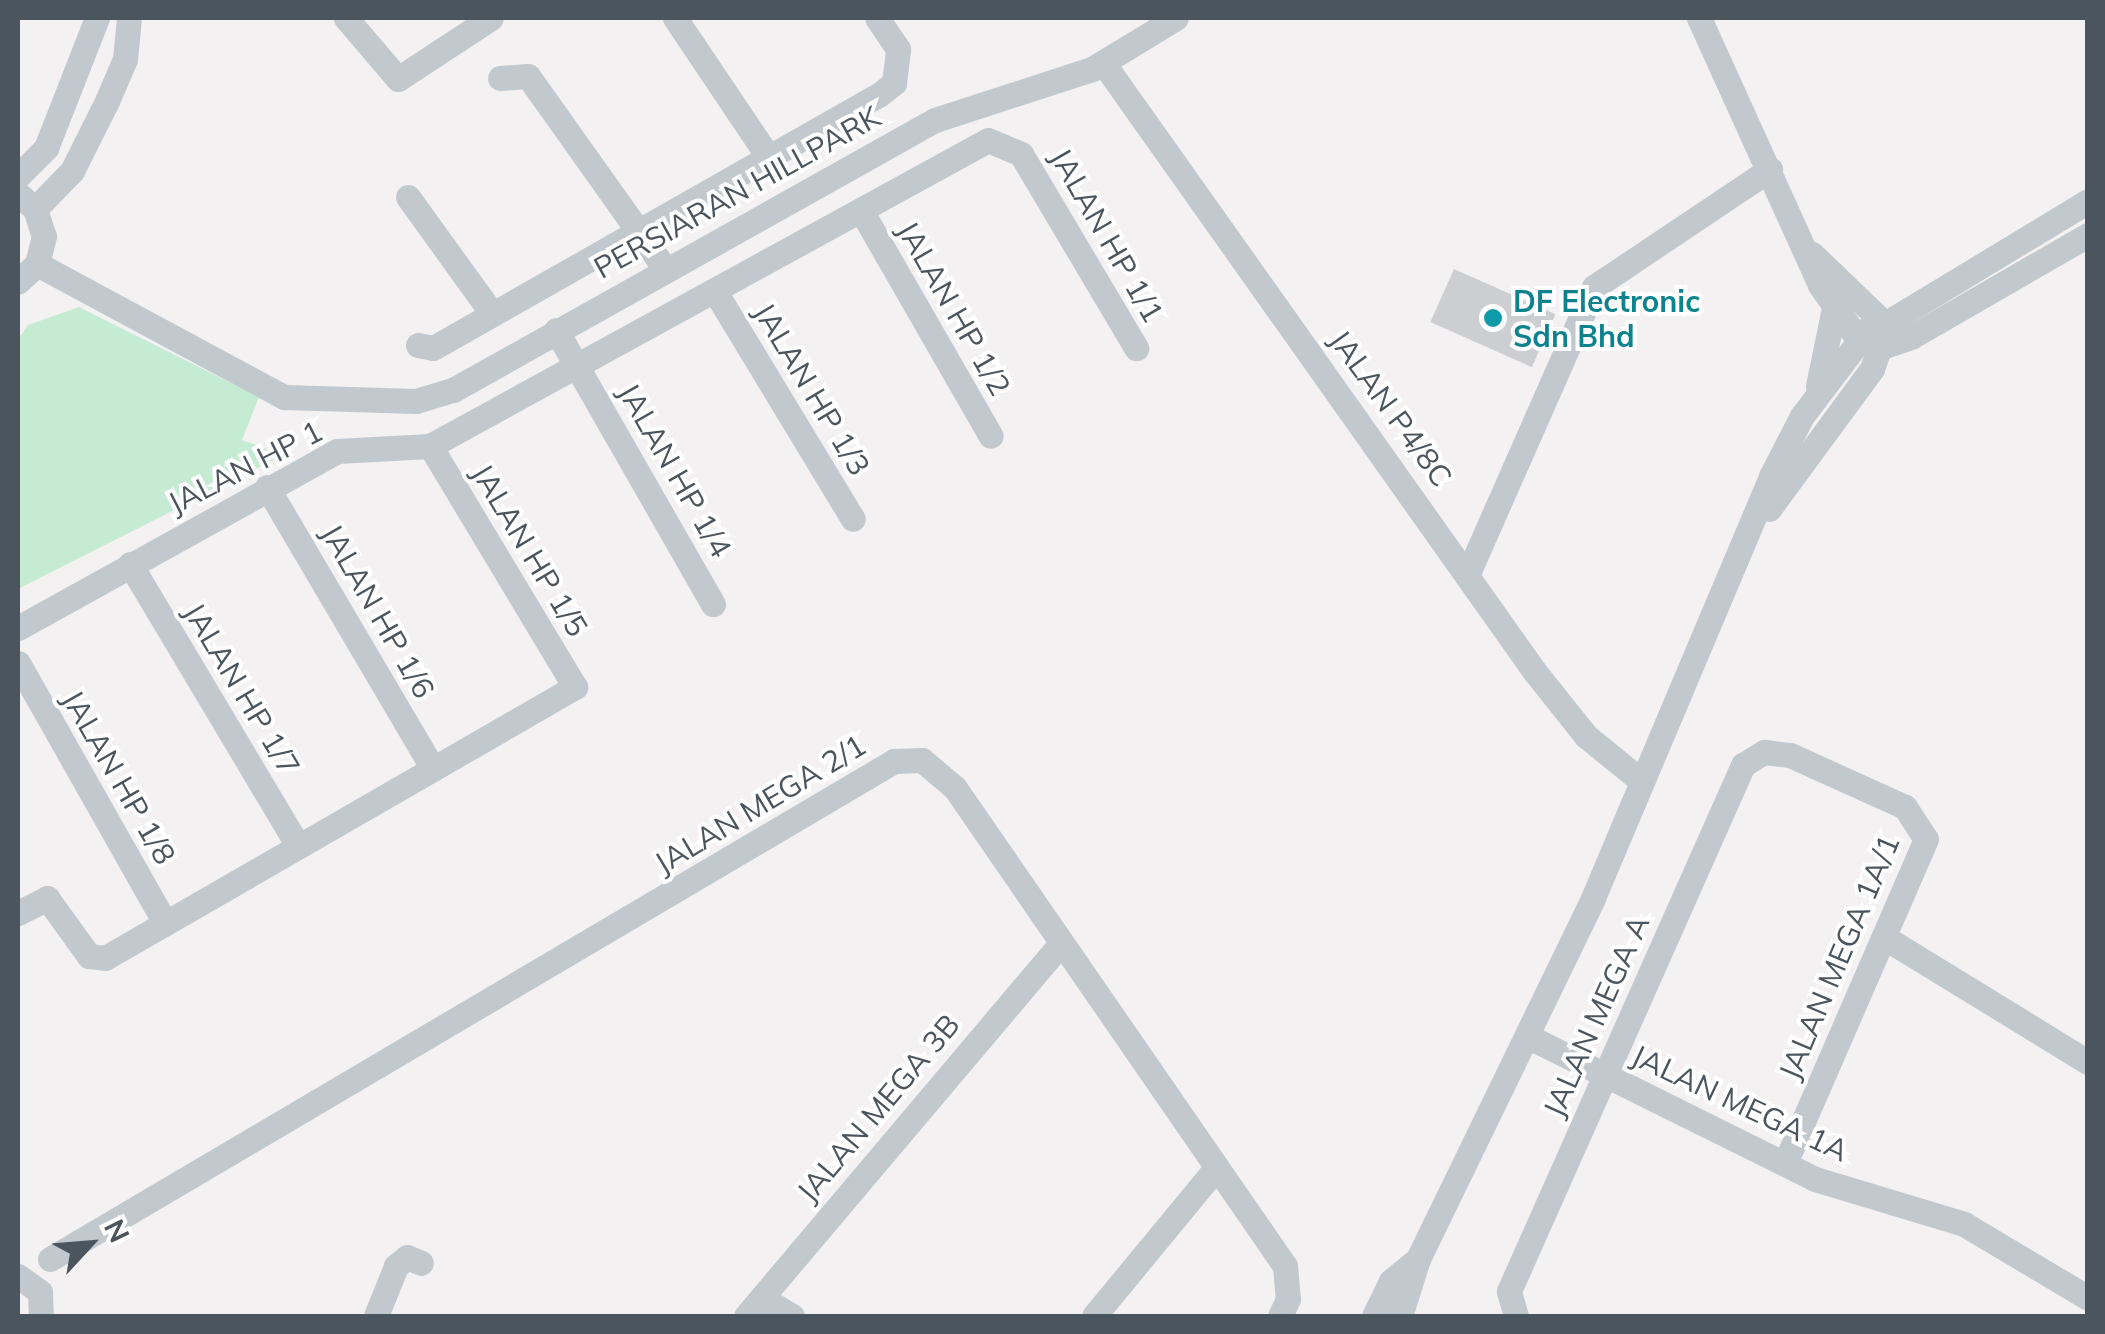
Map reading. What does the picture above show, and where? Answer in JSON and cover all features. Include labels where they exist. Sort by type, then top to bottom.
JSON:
[{"type":"street","points":[[18,176],[46,148],[97,18]]},
{"type":"street","points":[[32,266],[26,201],[72,171],[125,59],[129,18]]},
{"type":"street","points":[[346,18],[398,78],[491,18]]},
{"type":"street","points":[[676,18],[767,155]]},
{"type":"street","points":[[418,345],[432,348],[894,83],[898,49],[877,18]]},
{"type":"street","name":"PERSIARAN HILLPARK","points":[[32,266],[327,402],[416,402],[453,390],[936,120],[1104,64],[1176,18]]},
{"type":"street","points":[[1699,18],[1834,307],[1818,396]]},
{"type":"street","name":"JALAN P4/8C","points":[[1104,64],[1586,736],[1639,778]]},
{"type":"street","points":[[500,78],[528,76],[665,269]]},
{"type":"street","name":"JALAN HP 1","points":[[18,628],[338,451],[430,446],[580,369],[988,140],[1021,154]]},
{"type":"street","name":"JALAN HP 1/1","points":[[1021,154],[1136,348]]},
{"type":"street","points":[[1468,571],[1594,287],[1770,169]]},
{"type":"street","points":[[408,197],[491,312]]},
{"type":"street","points":[[1400,1316],[1418,1259],[1529,1037],[1740,550],[1818,396],[1875,334],[2088,201]]},
{"type":"street","name":"JALAN HP 1/2","points":[[862,212],[991,436]]},
{"type":"street","points":[[1740,550],[1875,334],[2088,234]]},
{"type":"street","points":[[1812,254],[1875,334]]},
{"type":"street","name":"JALAN HP 1/3","points":[[716,292],[853,519]]},
{"type":"street","points":[[1834,307],[1875,334]]},
{"type":"street","points":[[556,330],[580,369]]},
{"type":"street","name":"JALAN HP 1/4","points":[[580,369],[713,604]]},
{"type":"street","name":"JALAN HP 1/5","points":[[430,446],[575,687],[433,769]]},
{"type":"street","name":"JALAN HP 1/6","points":[[267,487],[433,769]]},
{"type":"street","name":"JALAN HP 1/7","points":[[130,564],[298,846]]},
{"type":"street","name":"JALAN HP 1/8","points":[[18,663],[165,923]]},
{"type":"street","name":"JALAN MEGA 1A/1","points":[[1764,752],[1790,756],[1905,807],[1920,822],[1926,838],[1887,939],[1785,1164]]},
{"type":"street","name":"JALAN MEGA A","points":[[1516,1316],[1509,1292],[1743,765],[1764,752]]},
{"type":"street","name":"JALAN MEGA 2/1","points":[[50,1259],[894,761],[938,768],[1217,1167],[1285,1266],[1288,1299],[1280,1316]]},
{"type":"street","points":[[18,913],[48,898],[89,956],[104,958],[433,769]]},
{"type":"street","points":[[1887,939],[2088,1062]]},
{"type":"street","name":"JALAN MEGA 3B","points":[[754,1307],[1061,943]]},
{"type":"street","name":"JALAN MEGA 1A","points":[[1529,1037],[1785,1164],[1964,1224],[2088,1298]]},
{"type":"street","points":[[1094,1316],[1217,1167]]},
{"type":"street","points":[[376,1316],[396,1266],[408,1257],[421,1263]]},
{"type":"street","points":[[1374,1316],[1391,1281],[1418,1259]]},
{"type":"street","points":[[18,1276],[40,1292],[40,1316]]},
{"type":"street","points":[[754,1307],[792,1316]]},
{"type":"green space","points":[[79,307],[259,397],[242,440],[283,455],[18,589],[18,340],[28,325]]},
{"type":"building","name":"DF Electronic Sdn Bhd","points":[[1454,269],[1555,314],[1532,367],[1430,322]]},
{"type":"place","name":"DF Electronic Sdn Bhd","points":[[1493,318]]}]
